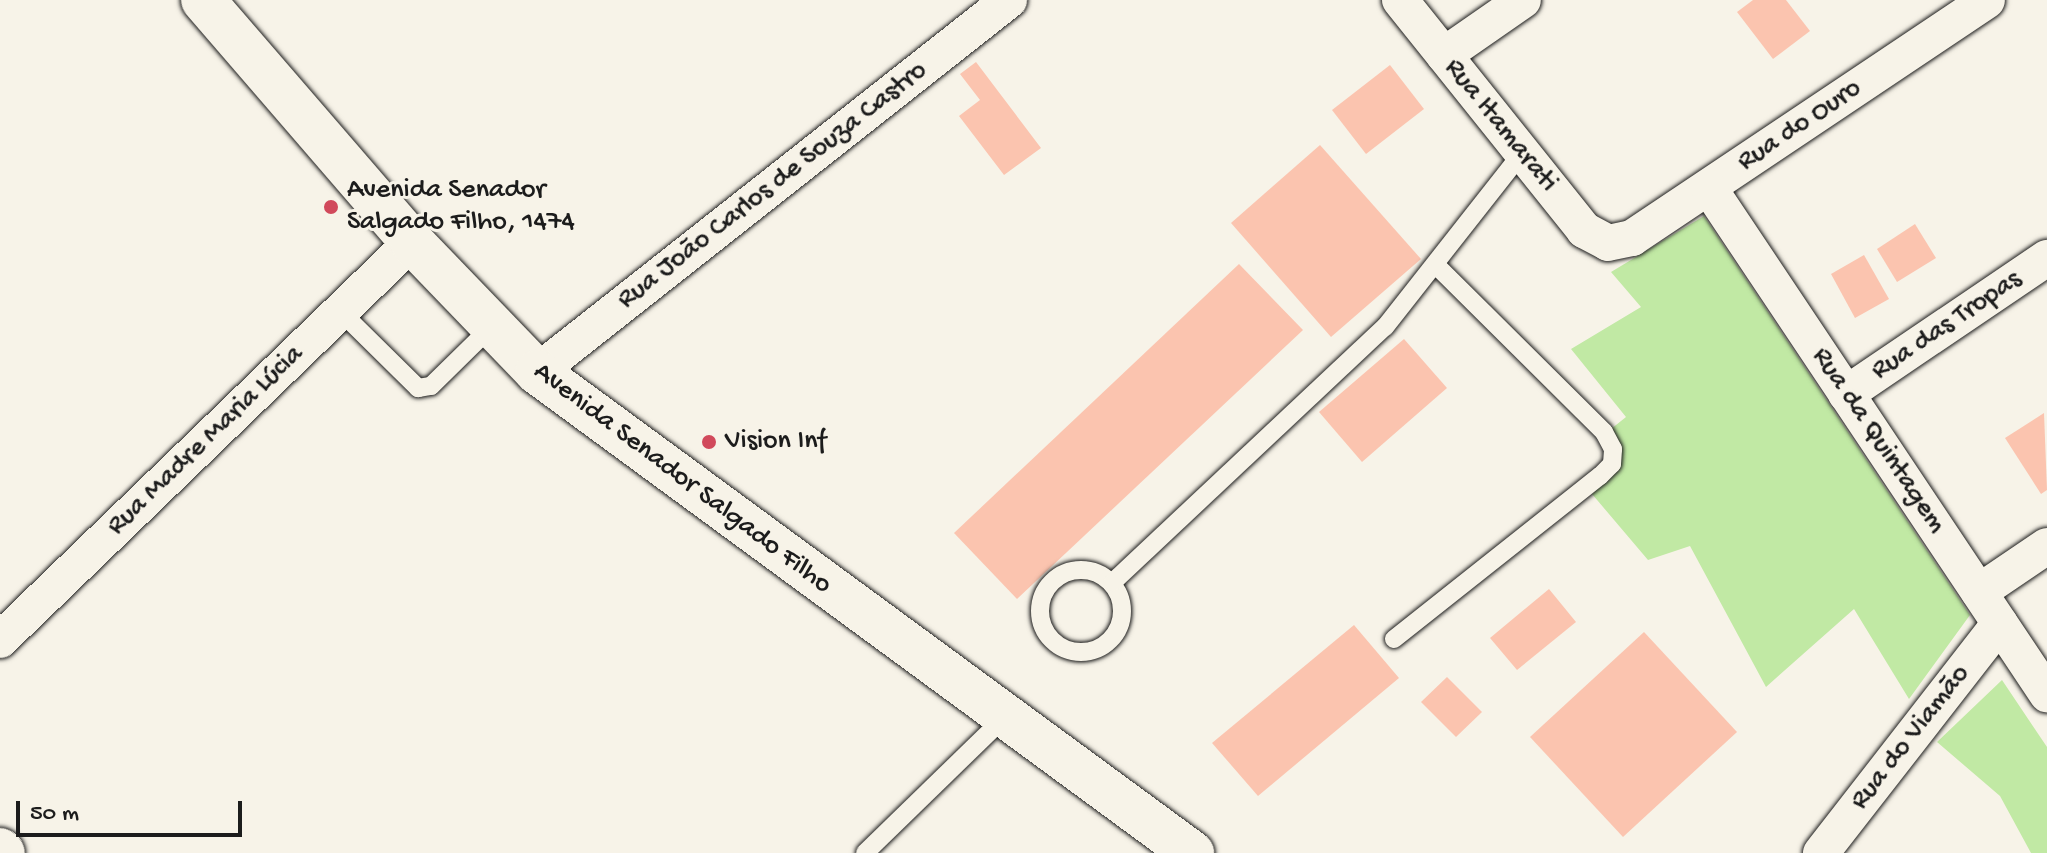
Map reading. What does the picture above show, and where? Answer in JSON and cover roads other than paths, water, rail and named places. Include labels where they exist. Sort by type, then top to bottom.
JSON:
[{"type":"main road","name":"Avenida Senador Salgado Filho","points":[[203,0],[412,242],[490,328],[537,372],[1180,850]]},
{"type":"street","name":"Rua João Carlos de Souza Castro","points":[[537,372],[1009,0]]},
{"type":"street","name":"Rua Itamarati","points":[[1400,0],[1584,230],[1608,243]]},
{"type":"street","points":[[1444,55],[1523,0]]},
{"type":"street","name":"Rua do Ouro","points":[[1608,243],[1632,238],[1987,0]]},
{"type":"street","name":"Rua da Quintagem","points":[[1709,188],[2047,694]]},
{"type":"street","name":"Rua Madre Maria Lúcia","points":[[0,640],[412,242]]},
{"type":"street","name":"Rua das Tropas","points":[[1846,394],[2047,258]]},
{"type":"street","points":[[1979,592],[2047,546]]},
{"type":"street","name":"Rua do Viamão","points":[[1821,853],[2000,623]]},
{"type":"lane","points":[[1113,582],[1385,327],[1522,153]]},
{"type":"lane","points":[[1394,639],[1612,464],[1613,449],[1604,432],[1436,265]]},
{"type":"lane","points":[[340,311],[418,388],[431,386],[490,328]]},
{"type":"lane","points":[[1069,570],[1088,571],[1113,582],[1121,624],[1107,644],[1091,652],[1064,651],[1045,634],[1039,612],[1055,578],[1069,570]]},
{"type":"lane","points":[[865,853],[1005,717]]},
{"type":"place","name":"Avenida Senador Salgado Filho, 1474","points":[[331,207]]},
{"type":"place","name":"Vision Inf","points":[[709,442]]}]
